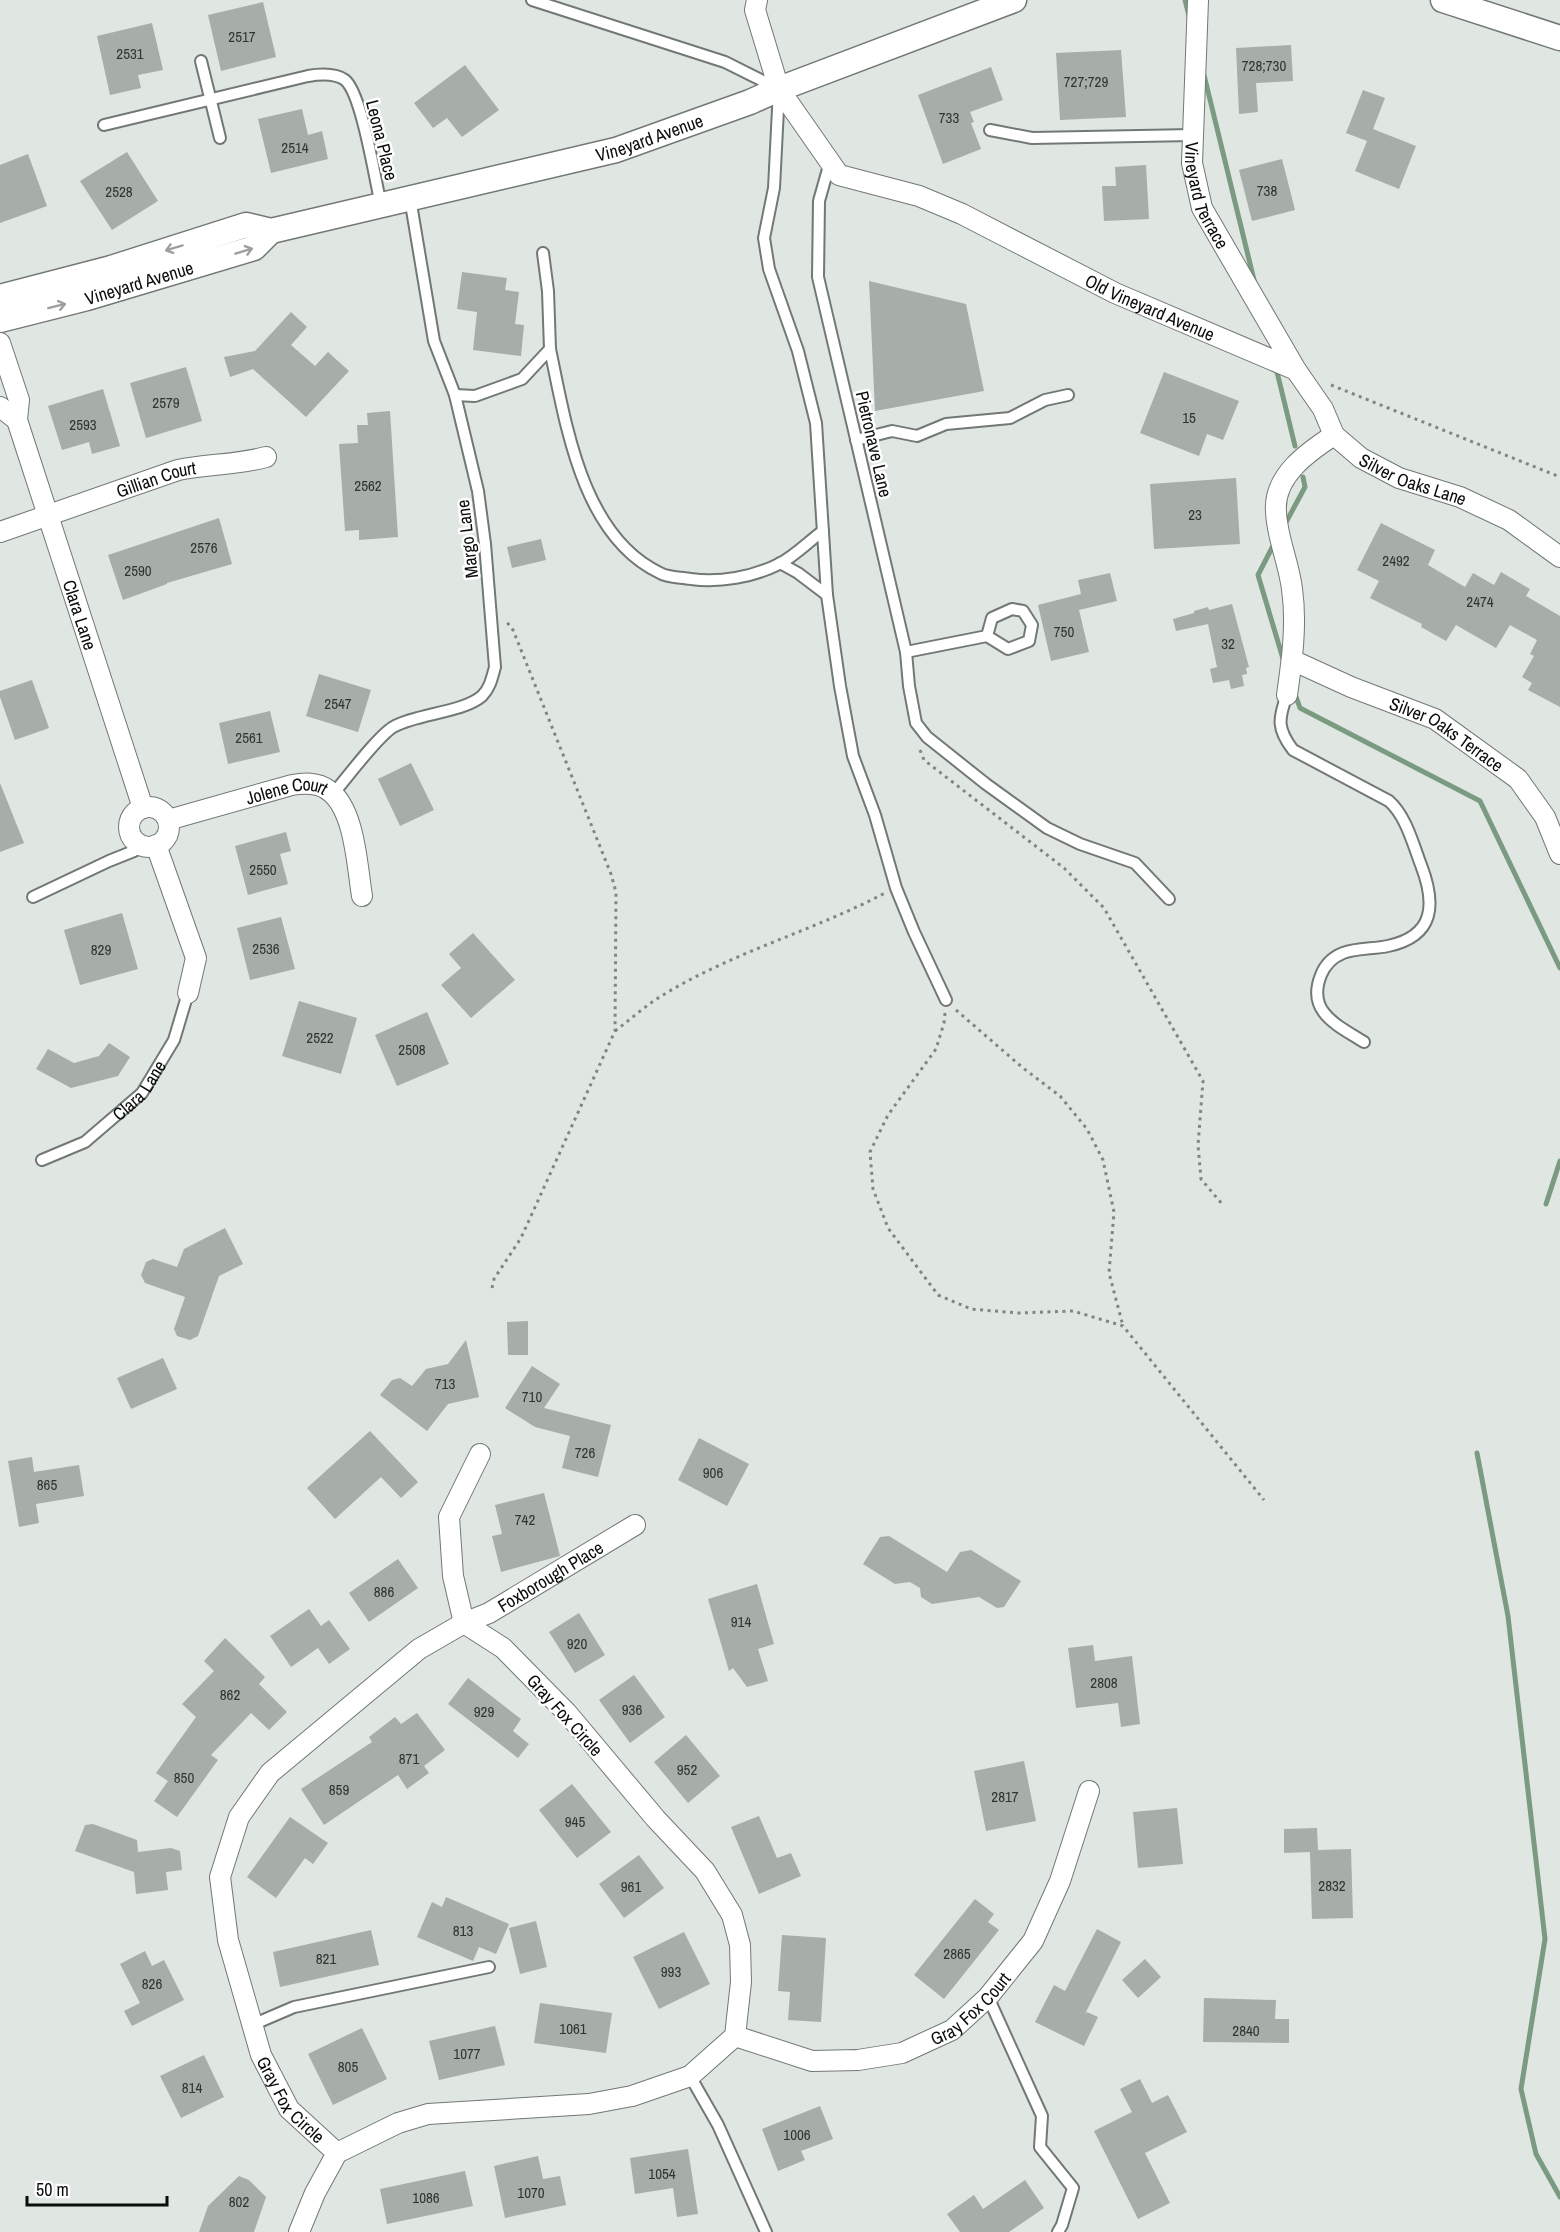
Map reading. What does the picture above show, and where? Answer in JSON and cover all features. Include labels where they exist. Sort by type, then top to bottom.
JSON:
[{"type":"street","name":"Old Vineyard Avenue","points":[[757,0],[755,10],[778,89],[839,175],[919,196],[962,214],[1115,293],[1296,370]]},
{"type":"street","name":"Vineyard Avenue","points":[[0,297],[111,268],[246,225],[271,231],[616,150],[750,102],[778,89],[1014,0]]},
{"type":"street","name":"Vineyard Terrace","points":[[1198,0],[1192,163],[1202,208],[1296,370]]},
{"type":"street","points":[[1443,0],[1560,38]]},
{"type":"street","name":"Vineyard Avenue","points":[[0,320],[87,298],[254,248],[271,231]]},
{"type":"street","name":"Clara Lane","points":[[0,343],[19,400],[17,420],[143,808]]},
{"type":"street","name":"Silver Oaks Lane","points":[[1296,370],[1323,409],[1334,435],[1361,458],[1399,478],[1460,497],[1509,520],[1560,557]]},
{"type":"street","points":[[0,407],[17,420]]},
{"type":"street","points":[[1287,695],[1294,622],[1292,589],[1276,512],[1278,494],[1290,469],[1334,435]]},
{"type":"street","name":"Gillian Court","points":[[0,532],[178,470],[206,465],[244,463],[266,457]]},
{"type":"street","name":"Silver Oaks Terrace","points":[[1292,660],[1351,687],[1435,719],[1518,779],[1545,817],[1560,854]]},
{"type":"street","name":"Jolene Court","points":[[168,820],[292,785],[310,783],[328,789],[347,813],[362,896]]},
{"type":"street","points":[[143,808],[159,809],[168,820],[168,834],[164,840],[148,845],[131,834],[129,826],[135,813],[143,808]]},
{"type":"street","name":"Clara Lane","points":[[148,845],[196,958],[188,993]]},
{"type":"street","points":[[464,1623],[453,1576],[449,1516],[480,1454]]},
{"type":"street","name":"Foxborough Place","points":[[464,1623],[489,1613],[635,1525]]},
{"type":"street","name":"Gray Fox Circle","points":[[299,2232],[315,2193],[337,2153],[398,2123],[428,2114],[589,2104],[632,2096],[690,2076],[735,2036],[741,1982],[740,1945],[732,1915],[705,1870],[656,1819],[567,1713],[503,1647],[464,1623],[419,1649],[270,1773],[239,1817],[220,1877],[228,1940],[261,2055],[289,2109],[337,2153]]},
{"type":"street","name":"Gray Fox Court","points":[[735,2036],[812,2061],[858,2061],[902,2053],[952,2030],[988,1996],[1033,1941],[1060,1881],[1089,1791]]},
{"type":"lane","points":[[532,0],[725,62],[778,89],[774,188],[764,238],[769,269],[798,351],[816,423],[827,595],[840,686],[854,756],[875,815],[896,888],[946,1000]]},
{"type":"lane","points":[[201,62],[220,138]]},
{"type":"lane","name":"Leona Place","points":[[104,125],[308,76],[322,74],[344,80],[357,102],[381,205]]},
{"type":"lane","points":[[990,130],[1032,138],[1193,135]]},
{"type":"lane","name":"Pietronave Lane","points":[[830,162],[819,201],[818,277],[906,652],[916,723],[927,737],[1047,828],[1080,844],[1135,862],[1169,899]]},
{"type":"lane","name":"Margo Lane","points":[[333,794],[394,726],[466,704],[481,697],[491,684],[495,667],[491,602],[478,491],[455,395],[434,341],[410,198]]},
{"type":"lane","points":[[543,253],[548,291],[550,349],[572,446],[605,525],[631,555],[661,575],[711,581],[753,573],[780,563],[823,531]]},
{"type":"lane","points":[[455,395],[475,396],[522,379],[550,349]]},
{"type":"lane","points":[[856,440],[892,431],[917,436],[946,424],[1011,418],[1046,399],[1068,395]]},
{"type":"lane","points":[[780,563],[798,573],[827,595]]},
{"type":"lane","points":[[906,652],[987,636],[1008,649],[1029,641],[1032,625],[1023,611],[1012,609],[992,618],[987,636]]},
{"type":"lane","points":[[1287,695],[1281,711],[1280,724],[1285,739],[1293,750],[1389,801],[1397,808],[1429,886],[1431,900],[1429,915],[1420,930],[1410,939],[1389,946],[1344,953],[1332,959],[1322,971],[1315,990],[1320,1006],[1329,1020],[1364,1042]]},
{"type":"lane","points":[[33,897],[148,845]]},
{"type":"lane","name":"Clara Lane","points":[[42,1160],[85,1142],[142,1093],[174,1040],[188,993]]},
{"type":"lane","points":[[252,2025],[294,2007],[489,1967]]},
{"type":"lane","points":[[988,1996],[1042,2116],[1040,2147],[1072,2188],[1058,2232]]},
{"type":"lane","points":[[690,2076],[718,2125],[766,2232]]},
{"type":"path","points":[[1327,384],[1560,477]]},
{"type":"path","points":[[491,602],[513,630],[611,874],[616,892],[615,1031],[521,1238],[494,1279],[492,1288]]},
{"type":"path","points":[[917,743],[924,760],[1064,868],[1104,908],[1203,1081],[1198,1145],[1201,1179],[1222,1204]]},
{"type":"path","points":[[615,1031],[662,996],[714,968],[853,910],[896,888]]},
{"type":"path","points":[[946,1000],[944,1023],[936,1049],[888,1115],[870,1152],[873,1190],[888,1228],[938,1295],[971,1309],[1018,1313],[1073,1311],[1123,1326]]},
{"type":"path","points":[[946,1000],[981,1033],[1060,1096],[1087,1129],[1103,1160],[1114,1212],[1109,1273],[1123,1326],[1264,1500]]},
{"type":"building","points":[[263,2],[276,57],[221,71],[208,15]]},
{"type":"building","points":[[152,23],[163,70],[138,75],[141,88],[110,95],[97,36]]},
{"type":"building","points":[[1291,45],[1293,81],[1256,83],[1258,112],[1239,114],[1236,48]]},
{"type":"building","points":[[1121,50],[1126,117],[1060,120],[1056,53]]},
{"type":"building","points":[[465,65],[499,110],[462,137],[447,118],[433,128],[414,103]]},
{"type":"building","points":[[991,67],[1003,100],[970,112],[974,122],[971,123],[981,149],[943,164],[918,95]]},
{"type":"building","points":[[1363,90],[1385,98],[1373,129],[1416,146],[1399,189],[1355,171],[1367,141],[1346,133]]},
{"type":"building","points":[[302,109],[308,135],[322,131],[328,159],[271,173],[258,119]]},
{"type":"building","points":[[127,152],[158,201],[112,230],[80,181]]},
{"type":"building","points":[[28,154],[47,206],[0,223],[0,165]]},
{"type":"building","points":[[1282,159],[1295,210],[1252,221],[1239,170]]},
{"type":"building","points":[[1146,165],[1149,219],[1104,221],[1102,186],[1116,186],[1115,167]]},
{"type":"building","points":[[462,272],[507,278],[505,290],[519,292],[515,324],[524,325],[521,356],[473,350],[477,312],[457,309]]},
{"type":"building","points":[[869,281],[966,304],[984,391],[875,411]]},
{"type":"building","points":[[291,312],[307,327],[291,345],[315,366],[328,352],[349,371],[306,417],[253,369],[230,377],[224,357],[255,351]]},
{"type":"building","points":[[186,367],[202,421],[146,438],[130,383]]},
{"type":"building","points":[[1164,372],[1239,401],[1223,440],[1207,434],[1199,456],[1140,433]]},
{"type":"building","points":[[103,389],[120,446],[92,454],[89,442],[62,450],[48,406]]},
{"type":"building","points":[[390,411],[398,537],[359,540],[359,530],[345,531],[339,444],[358,443],[357,425],[368,425],[367,413]]},
{"type":"building","points":[[1236,478],[1240,544],[1154,549],[1150,484]]},
{"type":"building","points":[[219,518],[232,564],[167,583],[123,600],[108,555]]},
{"type":"building","points":[[1381,523],[1435,550],[1428,565],[1465,587],[1473,573],[1494,585],[1501,572],[1530,589],[1526,596],[1560,616],[1560,707],[1528,690],[1532,683],[1522,677],[1534,656],[1530,654],[1537,640],[1510,625],[1496,648],[1456,625],[1446,641],[1421,627],[1422,624],[1370,598],[1379,581],[1357,570]]},
{"type":"building","points":[[541,539],[546,560],[512,568],[507,547]]},
{"type":"building","points":[[1110,573],[1117,601],[1079,610],[1089,652],[1051,661],[1038,605],[1081,594],[1078,580]]},
{"type":"building","points":[[1232,604],[1249,667],[1246,668],[1247,674],[1242,675],[1244,686],[1231,689],[1229,680],[1213,683],[1210,669],[1217,667],[1208,624],[1176,631],[1173,619],[1208,607],[1209,610]]},
{"type":"building","points":[[319,674],[371,690],[358,732],[306,716]]},
{"type":"building","points":[[32,680],[49,728],[15,740],[0,691]]},
{"type":"building","points":[[270,711],[280,752],[228,764],[219,723]]},
{"type":"building","points":[[411,763],[434,810],[400,826],[378,779]]},
{"type":"building","points":[[0,783],[24,843],[0,852]]},
{"type":"building","points":[[286,832],[291,851],[280,854],[288,884],[248,895],[235,846]]},
{"type":"building","points":[[122,913],[138,969],[80,985],[64,930]]},
{"type":"building","points":[[281,917],[295,969],[250,980],[237,928]]},
{"type":"building","points":[[473,933],[515,980],[471,1018],[441,985],[461,968],[449,954]]},
{"type":"building","points":[[299,1001],[357,1018],[341,1074],[282,1056]]},
{"type":"building","points":[[427,1012],[449,1064],[397,1086],[375,1035]]},
{"type":"building","points":[[109,1043],[130,1057],[118,1076],[71,1088],[36,1069],[48,1049],[74,1063],[99,1056]]},
{"type":"building","points":[[225,1228],[243,1264],[219,1276],[198,1336],[190,1340],[177,1336],[174,1329],[185,1297],[145,1283],[141,1275],[146,1262],[153,1259],[177,1267],[184,1249]]},
{"type":"building","points":[[528,1321],[528,1355],[508,1355],[507,1322]]},
{"type":"building","points":[[466,1340],[479,1397],[448,1404],[427,1431],[380,1395],[392,1380],[400,1378],[412,1386],[426,1369],[448,1364]]},
{"type":"building","points":[[163,1358],[177,1389],[131,1409],[117,1378]]},
{"type":"building","points":[[532,1366],[560,1384],[544,1408],[611,1425],[598,1477],[562,1468],[570,1436],[535,1427],[505,1408]]},
{"type":"building","points":[[370,1431],[418,1482],[401,1498],[381,1477],[335,1519],[307,1488]]},
{"type":"building","points":[[699,1438],[749,1464],[727,1506],[678,1480]]},
{"type":"building","points":[[32,1457],[34,1472],[79,1465],[84,1496],[36,1504],[39,1523],[19,1527],[8,1461]]},
{"type":"building","points":[[544,1493],[560,1556],[501,1572],[492,1536],[502,1534],[495,1505]]},
{"type":"building","points":[[889,1536],[947,1572],[960,1552],[971,1550],[1021,1581],[1004,1607],[997,1608],[979,1597],[932,1604],[921,1597],[920,1588],[910,1582],[895,1584],[863,1564],[880,1537]]},
{"type":"building","points":[[398,1559],[418,1588],[369,1622],[349,1593]]},
{"type":"building","points":[[757,1584],[774,1644],[758,1649],[768,1681],[747,1687],[733,1668],[729,1671],[708,1599]]},
{"type":"building","points":[[309,1609],[321,1626],[329,1620],[350,1649],[329,1664],[318,1648],[291,1667],[270,1636]]},
{"type":"building","points":[[579,1613],[605,1655],[575,1673],[549,1632]]},
{"type":"building","points":[[225,1638],[265,1677],[259,1684],[287,1712],[269,1730],[251,1713],[211,1755],[218,1760],[177,1817],[154,1801],[168,1781],[156,1773],[196,1717],[182,1704],[214,1671],[204,1661]]},
{"type":"building","points":[[1093,1645],[1095,1661],[1132,1656],[1140,1724],[1121,1727],[1118,1703],[1076,1708],[1068,1648]]},
{"type":"building","points":[[634,1675],[665,1717],[630,1743],[599,1700]]},
{"type":"building","points":[[468,1678],[521,1719],[513,1731],[529,1744],[518,1758],[448,1704]]},
{"type":"building","points":[[417,1713],[445,1750],[424,1766],[429,1773],[407,1789],[398,1775],[324,1825],[301,1789],[372,1742],[369,1737],[395,1717],[401,1724]]},
{"type":"building","points":[[686,1735],[720,1776],[688,1803],[654,1762]]},
{"type":"building","points":[[1024,1761],[1036,1821],[986,1831],[974,1771]]},
{"type":"building","points":[[572,1784],[611,1832],[577,1858],[539,1810]]},
{"type":"building","points":[[1177,1808],[1183,1864],[1138,1868],[1133,1812]]},
{"type":"building","points":[[759,1816],[777,1858],[791,1853],[801,1876],[759,1894],[731,1827]]},
{"type":"building","points":[[290,1817],[328,1843],[313,1864],[305,1858],[276,1898],[247,1877]]},
{"type":"building","points":[[93,1824],[137,1840],[138,1852],[171,1848],[180,1851],[182,1870],[166,1872],[168,1890],[136,1894],[134,1872],[75,1851],[85,1825]]},
{"type":"building","points":[[1317,1828],[1318,1850],[1351,1849],[1353,1918],[1312,1919],[1310,1852],[1284,1853],[1284,1829]]},
{"type":"building","points":[[639,1855],[664,1888],[624,1918],[599,1884]]},
{"type":"building","points":[[446,1897],[509,1924],[496,1954],[479,1947],[473,1961],[417,1937],[432,1902],[442,1907]]},
{"type":"building","points":[[975,1899],[994,1914],[988,1922],[999,1930],[944,1999],[914,1975]]},
{"type":"building","points":[[536,1921],[547,1967],[520,1974],[509,1928]]},
{"type":"building","points":[[1097,1929],[1121,1942],[1085,2014],[1087,2012],[1098,2017],[1084,2046],[1035,2022],[1054,1985],[1065,1991]]},
{"type":"building","points":[[371,1930],[379,1965],[280,1987],[273,1952]]},
{"type":"building","points":[[684,1932],[710,1984],[659,2009],[633,1957]]},
{"type":"building","points":[[782,1935],[826,1938],[821,2022],[788,2020],[790,1992],[778,1991]]},
{"type":"building","points":[[145,1951],[152,1966],[164,1960],[184,2000],[132,2026],[124,2011],[140,2003],[120,1964]]},
{"type":"building","points":[[1145,1959],[1161,1977],[1138,1998],[1122,1980]]},
{"type":"building","points":[[1204,1998],[1276,2000],[1275,2019],[1289,2019],[1289,2043],[1203,2042]]},
{"type":"building","points":[[540,2003],[612,2013],[606,2053],[534,2043]]},
{"type":"building","points":[[495,2026],[505,2065],[439,2080],[429,2041]]},
{"type":"building","points":[[362,2028],[387,2079],[333,2105],[308,2054]]},
{"type":"building","points":[[204,2055],[224,2097],[181,2118],[160,2076]]},
{"type":"building","points":[[1140,2079],[1152,2103],[1168,2095],[1187,2132],[1145,2153],[1170,2203],[1138,2219],[1094,2131],[1132,2112],[1120,2089]]},
{"type":"building","points":[[820,2106],[833,2139],[801,2151],[805,2160],[778,2171],[762,2129]]},
{"type":"building","points":[[688,2149],[698,2214],[677,2217],[673,2188],[635,2194],[630,2158]]},
{"type":"building","points":[[538,2156],[543,2179],[560,2176],[566,2205],[505,2218],[494,2166]]},
{"type":"building","points":[[465,2171],[473,2206],[387,2224],[380,2189]]},
{"type":"building","points":[[239,2176],[249,2180],[266,2197],[254,2232],[199,2232],[208,2206]]},
{"type":"building","points":[[1025,2180],[1044,2208],[1009,2232],[960,2232],[947,2214],[974,2195],[983,2209]]},
{"type":"waterway","points":[[1185,0],[1189,16]]},
{"type":"waterway","points":[[1204,75],[1255,284]]},
{"type":"waterway","points":[[1277,372],[1295,446]]},
{"type":"waterway","points":[[1284,526],[1305,487],[1303,477]]},
{"type":"waterway","points":[[1275,542],[1258,575],[1284,662]]},
{"type":"waterway","points":[[1294,691],[1300,708],[1480,801],[1560,968]]},
{"type":"waterway","points":[[1546,1204],[1560,1161]]},
{"type":"waterway","points":[[1477,1453],[1508,1616],[1545,1939],[1521,2089],[1536,2154],[1560,2197]]}]
